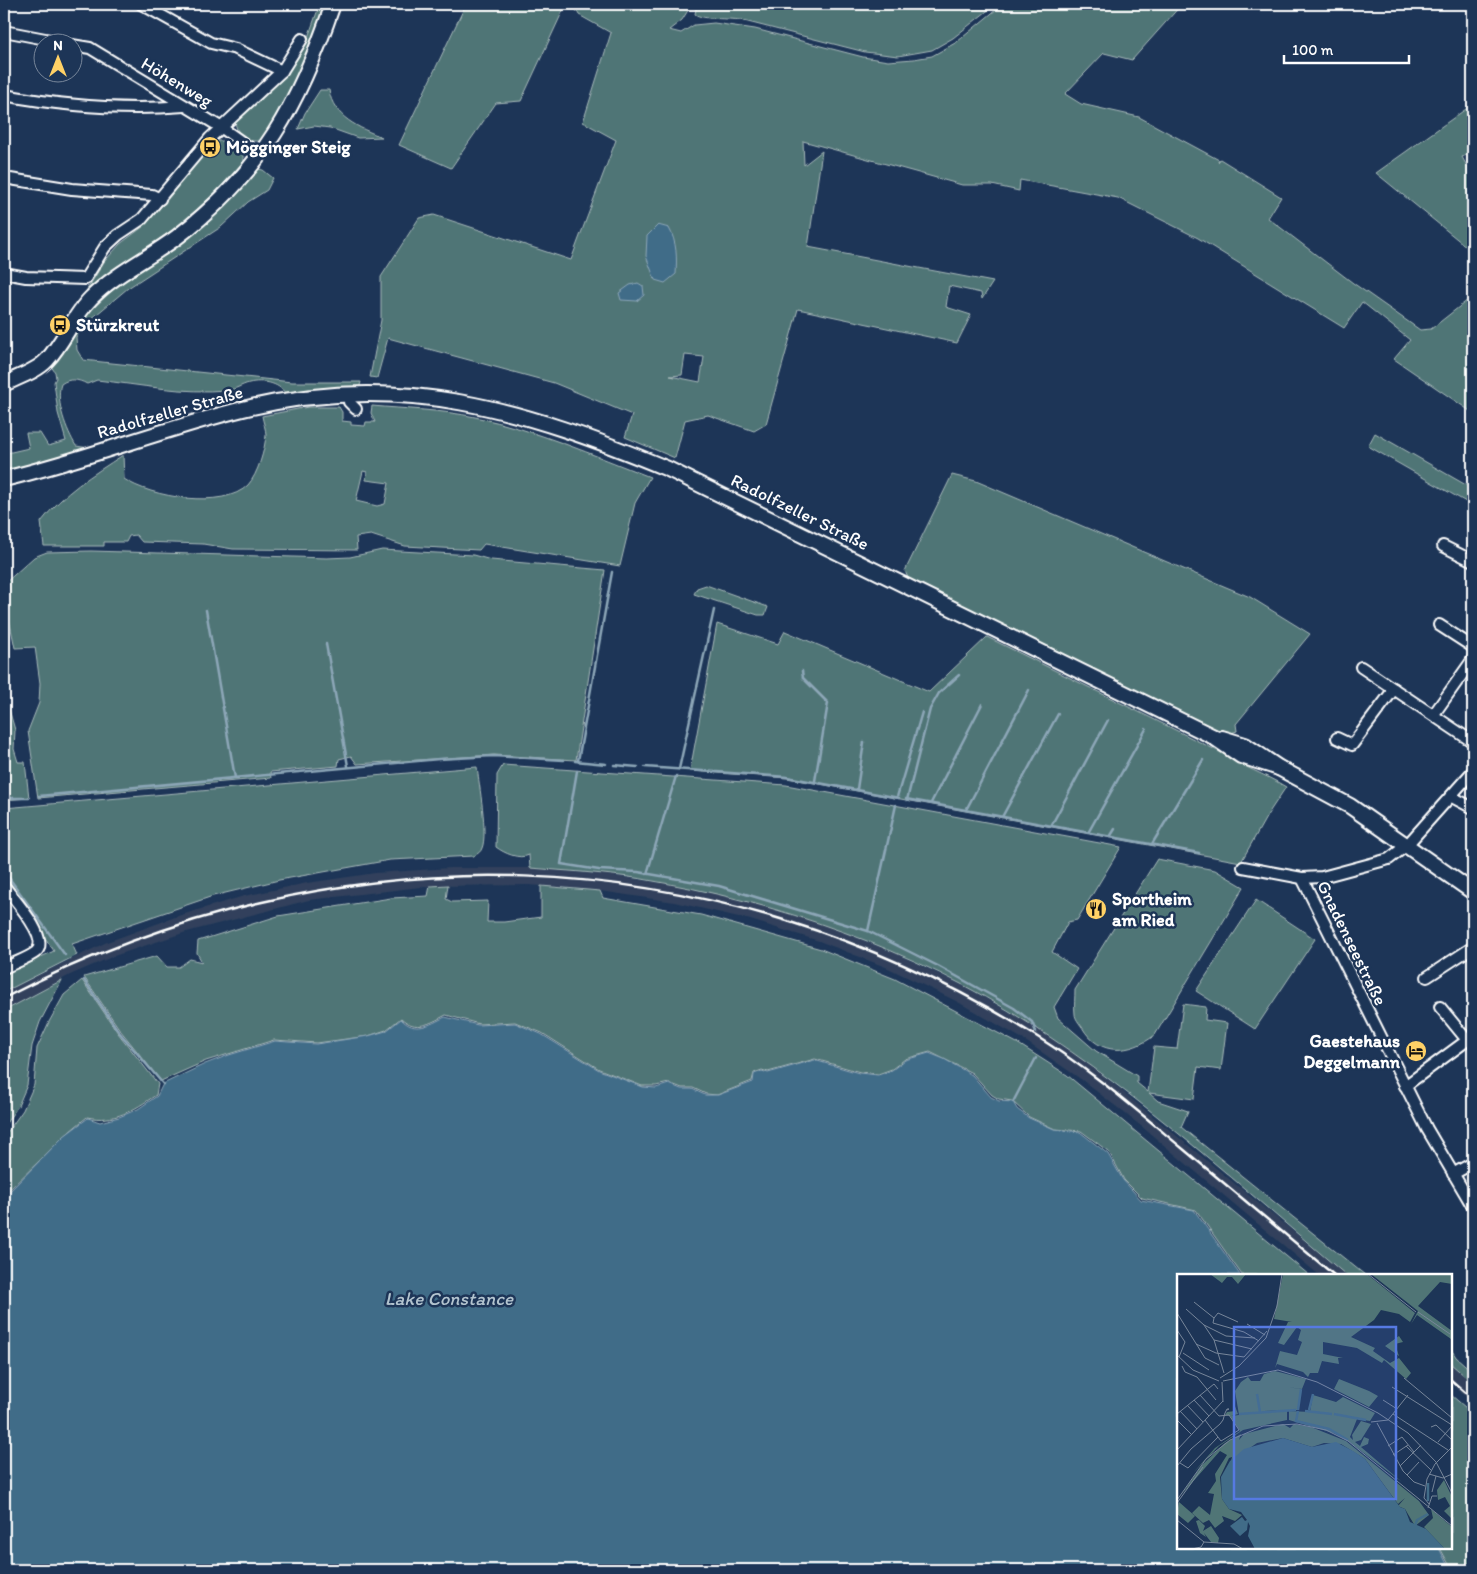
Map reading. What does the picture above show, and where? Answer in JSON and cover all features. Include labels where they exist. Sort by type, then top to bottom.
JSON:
[{"type":"street","points":[[141,4],[211,43],[236,48],[282,71]]},
{"type":"street","points":[[4,384],[46,361],[90,299],[108,284],[176,238],[197,221],[235,184],[260,155],[292,107],[315,58],[333,4]]},
{"type":"street","points":[[4,31],[32,36]]},
{"type":"street","points":[[4,273],[26,277],[85,279],[105,247],[118,235],[142,219],[210,138],[282,71],[302,39]]},
{"type":"street","name":"Höhenweg","points":[[82,47],[90,48],[222,128],[260,155]]},
{"type":"street","points":[[4,95],[101,108],[184,106]]},
{"type":"street","points":[[4,178],[72,189],[152,195],[160,199]]},
{"type":"street","points":[[349,395],[349,402],[356,409]]},
{"type":"street","name":"Radolfzeller Straße","points":[[4,479],[42,470],[243,410],[298,398],[349,395],[428,396],[517,414],[627,452],[753,509],[1212,736],[1241,756],[1279,768],[1350,806],[1473,892]]},
{"type":"street","points":[[1443,546],[1473,561]]},
{"type":"street","points":[[1440,625],[1473,647]]},
{"type":"street","points":[[1434,714],[1473,659]]},
{"type":"street","points":[[1361,667],[1434,714],[1473,742]]},
{"type":"street","points":[[1337,738],[1352,746],[1394,689]]},
{"type":"street","points":[[1302,878],[1322,877],[1389,858],[1407,845],[1452,797],[1473,771]]},
{"type":"street","points":[[1452,797],[1473,808]]},
{"type":"street","name":"Gnadenseestraße","points":[[1243,867],[1302,878],[1405,1086],[1473,1208]]},
{"type":"street","points":[[4,886],[37,930],[40,945],[36,951],[4,968]]},
{"type":"street","points":[[1427,976],[1473,947]]},
{"type":"street","points":[[1405,1086],[1470,1038],[1440,1007]]},
{"type":"street","points":[[1453,1174],[1473,1163]]},
{"type":"shaded area","points":[[450,868],[530,868],[602,874],[676,885],[751,902],[823,924],[893,952],[964,986],[1030,1024],[1093,1067],[1345,1274],[1318,1274],[1141,1126],[1082,1080],[1021,1038],[956,1001],[888,968],[819,941],[747,919],[674,902],[600,891],[529,885],[430,886],[309,900],[183,933],[114,956],[70,975],[4,1011],[4,992],[107,942],[178,916],[244,896],[307,883],[375,873]]},
{"type":"shaded area","points":[[1452,1365],[1473,1383],[1473,1403],[1452,1385]]},
{"type":"green space","points":[[320,4],[328,4],[292,95],[263,140],[253,141],[244,138],[238,131],[235,122],[289,70],[307,40]]},
{"type":"green space","points":[[466,4],[566,4],[521,101],[496,103],[451,168],[399,145]]},
{"type":"green space","points":[[573,4],[692,4],[682,20],[669,30],[681,33],[694,25],[714,23],[755,29],[863,57],[888,61],[932,56],[957,42],[1003,4],[1182,4],[1132,60],[1104,53],[1065,94],[1081,104],[1139,117],[1219,160],[1218,162],[1220,159],[1281,197],[1268,218],[1353,283],[1420,330],[1431,329],[1473,296],[1473,413],[1394,359],[1410,340],[1362,302],[1344,328],[1198,238],[1118,198],[1020,180],[1019,191],[992,185],[962,185],[803,141],[804,165],[822,151],[808,247],[993,282],[982,299],[981,293],[949,286],[946,307],[971,315],[957,343],[798,309],[766,424],[754,431],[708,415],[685,420],[675,458],[625,437],[632,415],[554,383],[388,338],[377,378],[370,377],[381,320],[381,277],[419,218],[434,215],[571,260],[616,140],[583,122],[611,33],[579,15]],"holes":[[[685,355],[704,357],[700,382],[670,376],[682,375]]]},
{"type":"green space","points":[[697,4],[996,4],[953,38],[932,50],[898,56],[865,52],[740,20],[698,16],[695,14]]},
{"type":"green space","points":[[320,90],[329,90],[331,99],[336,107],[348,120],[382,137],[358,138],[330,128],[314,126],[298,129],[305,113]]},
{"type":"green space","points":[[1473,104],[1473,152],[1462,157],[1473,177],[1473,252],[1376,173]]},
{"type":"green space","points":[[218,141],[231,141],[243,149],[243,162],[217,191],[181,224],[141,252],[80,301],[104,262],[120,244],[144,226],[168,199],[205,151]]},
{"type":"green space","points":[[257,169],[263,170],[273,178],[267,190],[248,202],[221,227],[128,288],[84,325],[76,337],[77,350],[83,360],[292,382],[361,382],[359,389],[286,394],[274,384],[264,382],[249,383],[230,390],[194,391],[97,380],[87,384],[77,380],[70,380],[61,384],[60,399],[63,416],[76,446],[89,448],[71,453],[71,456],[4,475],[4,441],[7,453],[29,448],[26,433],[40,433],[48,446],[66,441],[58,413],[54,382],[56,378],[55,372],[50,365],[75,326],[122,281],[180,241],[222,208]]},
{"type":"green space","points":[[372,406],[437,411],[498,422],[542,436],[650,477],[635,503],[620,566],[484,544],[479,550],[405,546],[371,535],[356,537],[357,550],[233,549],[203,544],[142,542],[136,535],[129,536],[126,542],[104,542],[104,546],[44,546],[41,522],[59,502],[79,485],[123,455],[124,479],[136,485],[151,491],[187,498],[205,499],[222,497],[237,493],[248,485],[255,475],[263,454],[266,433],[262,416],[308,407],[339,407],[342,412],[342,421],[351,422],[351,425],[365,426],[366,422],[375,422],[371,413]],"holes":[[[363,471],[367,472],[366,480],[389,483],[385,504],[377,506],[356,501]]]},
{"type":"green space","points":[[1375,433],[1473,489],[1473,506],[1368,446]]},
{"type":"green space","points":[[952,475],[976,481],[1250,597],[1310,634],[1236,724],[1237,731],[1231,733],[1217,730],[908,578],[905,571]]},
{"type":"green space","points":[[382,550],[473,555],[491,560],[605,570],[576,760],[494,755],[357,764],[351,756],[339,759],[338,766],[270,772],[271,778],[38,798],[28,731],[39,703],[40,683],[35,647],[15,648],[4,595],[4,584],[34,557],[47,552],[91,551],[327,558],[350,557]]},
{"type":"green space","points":[[706,585],[768,607],[765,615],[758,615],[694,594],[697,588]]},
{"type":"green space","points":[[717,624],[778,644],[785,631],[929,692],[987,637],[1222,753],[1286,787],[1268,814],[1241,862],[787,778],[690,771]]},
{"type":"green space","points":[[4,699],[6,699],[15,730],[14,749],[18,762],[25,762],[29,798],[4,800],[4,771],[8,770],[10,755],[4,743]]},
{"type":"green space","points":[[503,765],[786,785],[1121,847],[1077,920],[1068,922],[1052,952],[1077,969],[1054,1007],[1058,1018],[1096,1051],[1137,1076],[1137,1083],[1148,1092],[1154,1047],[1177,1049],[1183,1004],[1206,1007],[1205,1020],[1227,1023],[1221,1070],[1198,1067],[1194,1099],[1149,1093],[1158,1101],[1188,1111],[1181,1127],[1364,1274],[1345,1274],[1153,1113],[1072,1052],[985,997],[939,973],[892,951],[844,932],[744,901],[642,879],[530,868],[529,855],[516,856],[496,847],[497,775]]},
{"type":"green space","points":[[477,767],[484,841],[479,853],[474,856],[390,860],[279,880],[213,896],[72,944],[77,955],[4,992],[4,974],[54,951],[4,877],[4,808]]},
{"type":"green space","points":[[1157,859],[1215,870],[1244,887],[1155,1035],[1136,1046],[1126,1049],[1106,1048],[1097,1044],[1089,1037],[1076,1019],[1075,990]]},
{"type":"green space","points":[[448,885],[446,899],[452,902],[488,901],[487,922],[504,922],[541,917],[541,886],[600,891],[603,898],[701,915],[821,949],[895,979],[1017,1043],[1067,1075],[1308,1274],[1241,1274],[1196,1210],[1142,1198],[1124,1180],[1109,1152],[1081,1131],[1055,1129],[1029,1117],[1012,1101],[999,1099],[992,1095],[972,1073],[930,1052],[905,1059],[892,1069],[878,1074],[860,1072],[815,1059],[768,1072],[762,1070],[754,1073],[752,1081],[717,1095],[706,1094],[693,1088],[682,1088],[669,1083],[656,1086],[642,1086],[599,1069],[542,1033],[515,1022],[479,1024],[446,1015],[428,1024],[417,1026],[401,1018],[386,1030],[368,1036],[317,1043],[274,1040],[206,1061],[161,1081],[120,1030],[84,977],[157,956],[167,967],[179,967],[190,959],[202,962],[197,953],[198,941],[278,916],[391,898],[428,896],[430,886]]},
{"type":"green space","points":[[1256,900],[1315,939],[1255,1029],[1196,991]]},
{"type":"green space","points":[[62,980],[40,1022],[32,1046],[27,1085],[18,1106],[4,1126],[4,1011]]},
{"type":"green space","points":[[82,980],[118,1033],[158,1084],[156,1095],[140,1106],[115,1117],[87,1117],[4,1195],[4,1137],[23,1110],[34,1085],[37,1048],[49,1022],[64,995]]},
{"type":"green space","points":[[1452,1351],[1456,1357],[1473,1372],[1473,1383],[1452,1365]]},
{"type":"green space","points":[[1452,1396],[1473,1414],[1473,1464],[1468,1459],[1466,1461],[1473,1469],[1473,1570],[1452,1570],[1441,1549],[1452,1549]]},
{"type":"water","points":[[658,225],[669,228],[676,250],[676,274],[665,283],[655,280],[646,256],[647,236]]},
{"type":"water","points":[[638,283],[643,286],[644,295],[637,301],[621,300],[619,293],[630,285]]},
{"type":"water","name":"Lake Constance","points":[[445,1017],[478,1025],[515,1023],[541,1034],[599,1070],[643,1087],[656,1088],[669,1084],[681,1089],[692,1089],[705,1095],[718,1095],[753,1082],[754,1074],[762,1071],[768,1073],[814,1060],[859,1073],[878,1075],[892,1070],[905,1060],[929,1053],[944,1059],[972,1075],[991,1097],[999,1101],[1013,1102],[1017,1109],[1029,1118],[1054,1129],[1080,1132],[1108,1154],[1123,1180],[1141,1200],[1194,1210],[1239,1274],[1177,1274],[1177,1549],[1440,1549],[1450,1570],[4,1570],[4,1197],[64,1136],[88,1118],[100,1122],[138,1109],[157,1096],[163,1084],[205,1064],[275,1041],[316,1044],[368,1036],[386,1031],[401,1019],[406,1024],[412,1026],[422,1027]]},
{"type":"waterway","points":[[578,761],[612,572]]},
{"type":"waterway","points":[[206,610],[235,778]]},
{"type":"waterway","points":[[679,769],[714,610]]},
{"type":"waterway","points":[[326,644],[348,766]]},
{"type":"waterway","points":[[802,671],[803,678],[828,703],[815,781]]},
{"type":"waterway","points":[[907,800],[930,709],[939,693],[959,675]]},
{"type":"waterway","points":[[966,810],[1029,690]]},
{"type":"waterway","points":[[931,803],[982,704]]},
{"type":"waterway","points":[[897,797],[922,712]]},
{"type":"waterway","points":[[1002,817],[1058,714]]},
{"type":"waterway","points":[[1051,826],[1108,720]]},
{"type":"waterway","points":[[1088,833],[1146,729]]},
{"type":"waterway","points":[[857,789],[864,742]]},
{"type":"waterway","points":[[39,796],[439,759],[493,756],[564,760]]},
{"type":"waterway","points":[[1152,844],[1203,760]]},
{"type":"waterway","points":[[575,761],[606,764]]},
{"type":"waterway","points":[[614,765],[638,767]]},
{"type":"waterway","points":[[645,767],[787,777],[899,798]]},
{"type":"waterway","points":[[577,771],[561,864],[599,870],[638,872],[719,886],[868,931],[938,966],[1014,1008],[1032,1022],[1036,1032]]},
{"type":"waterway","points":[[647,874],[676,776]]},
{"type":"waterway","points":[[4,798],[29,798]]},
{"type":"waterway","points":[[906,799],[1199,853]]},
{"type":"waterway","points":[[868,931],[896,805]]},
{"type":"waterway","points":[[1110,837],[1115,829]]},
{"type":"waterway","points":[[4,871],[65,955]]},
{"type":"waterway","points":[[84,980],[119,1032],[163,1084]]},
{"type":"waterway","points":[[1013,1102],[1036,1058]]},
{"type":"railway","points":[[4,998],[131,941],[261,902],[393,881],[525,876],[656,890],[786,921],[913,970],[1036,1036],[1074,1061],[1110,1089],[1333,1274]]},
{"type":"railway","points":[[1452,1381],[1473,1399]]},
{"type":"place","name":"Mögginger Steig","points":[[210,147]]},
{"type":"place","name":"Stürzkreut","points":[[60,325]]},
{"type":"place","name":"Sportheim am Ried","points":[[1096,909]]},
{"type":"place","name":"Gaestehaus Deggelmann","points":[[1416,1051]]}]
